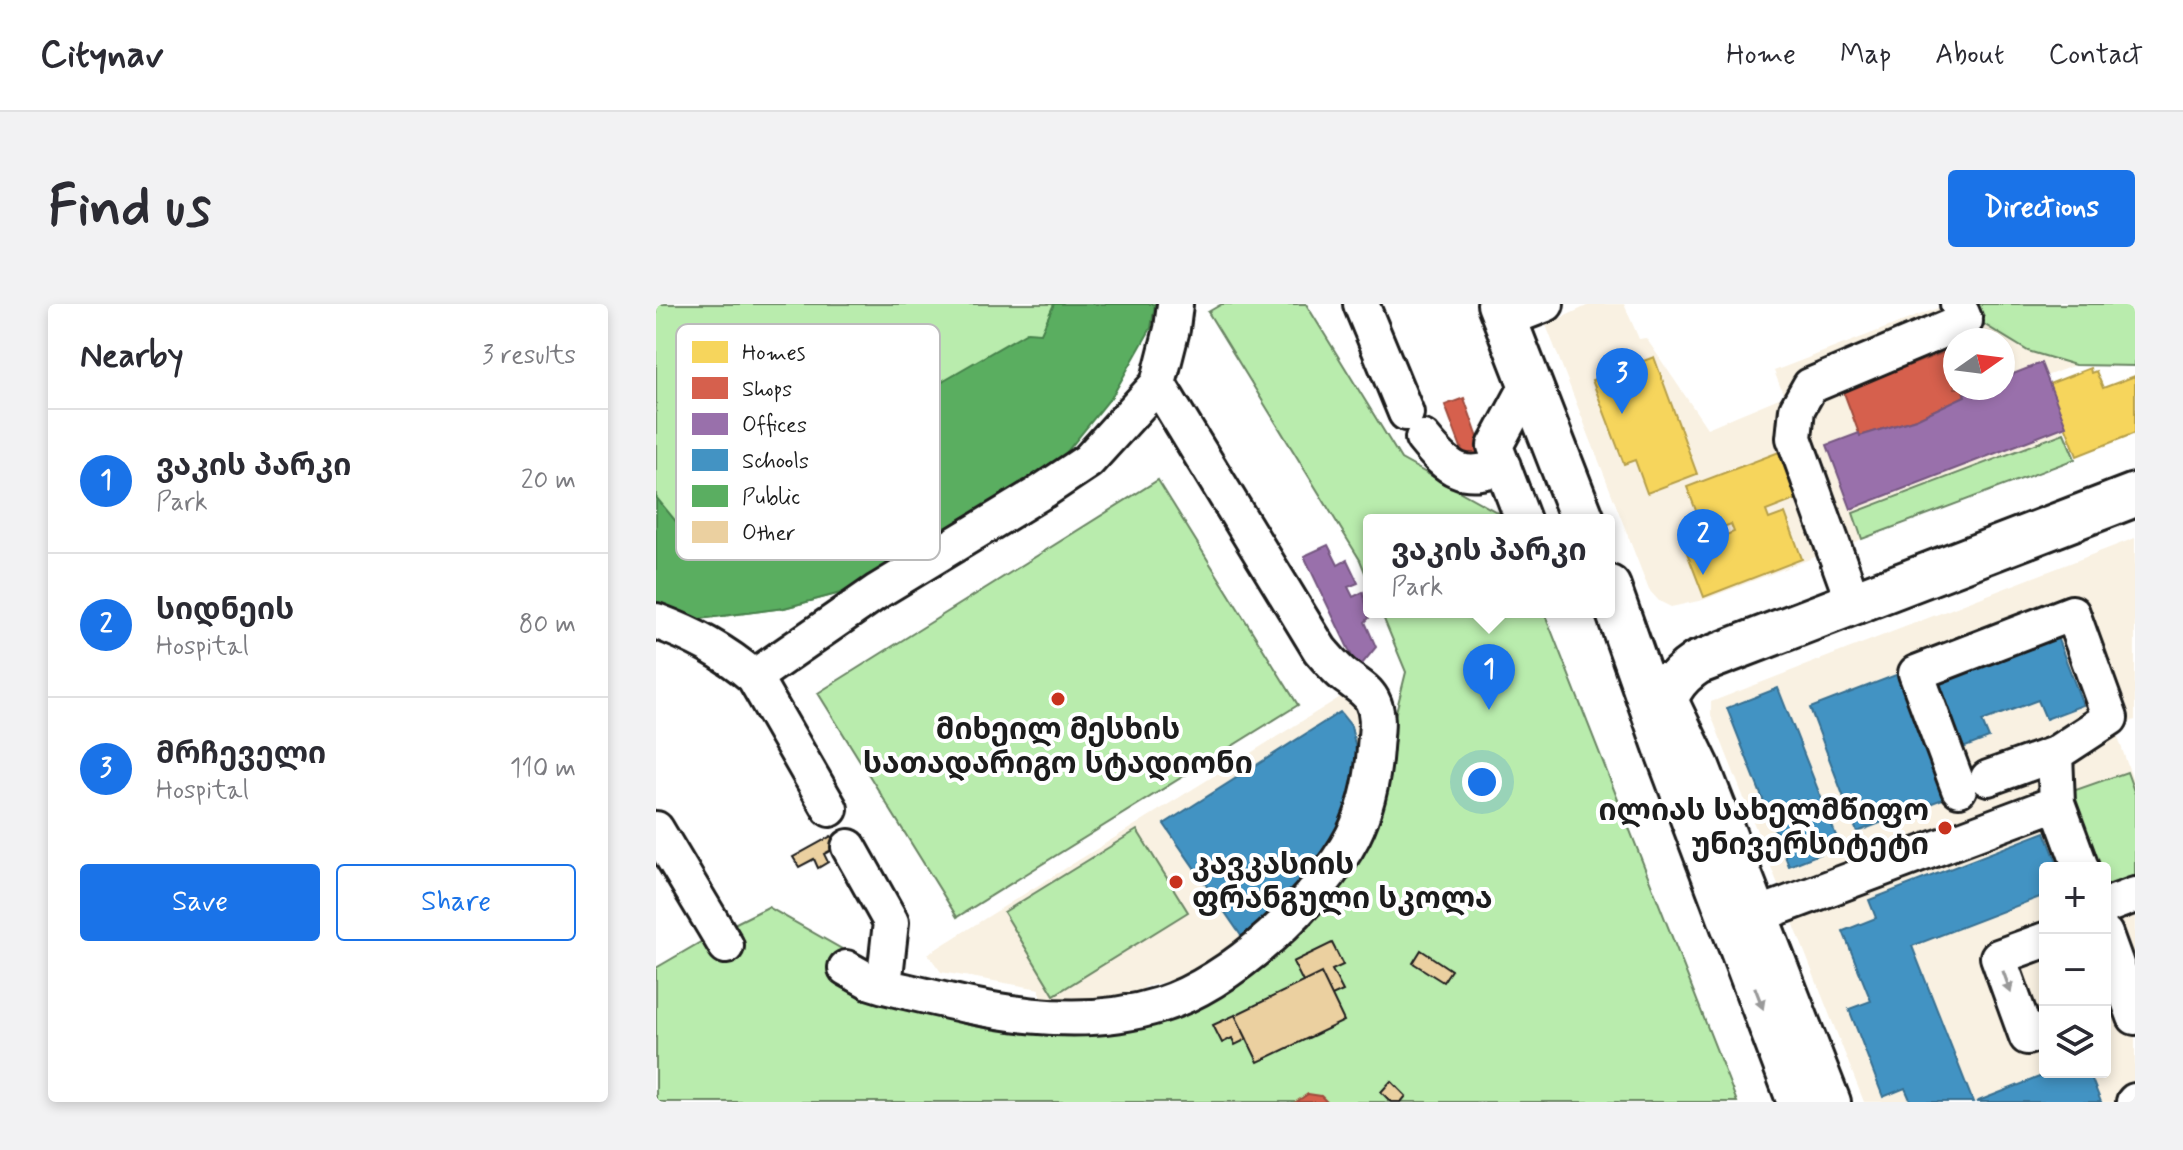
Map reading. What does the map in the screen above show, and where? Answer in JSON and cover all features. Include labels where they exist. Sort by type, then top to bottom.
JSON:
[{"type":"main road","points":[[1502,312],[1581,514]]},
{"type":"main road","points":[[1663,710],[1677,679],[1697,663],[2135,495]]},
{"type":"main road","points":[[1615,601],[1645,639],[1665,656],[1681,662],[1697,663]]},
{"type":"main road","points":[[1615,602],[1663,710],[1745,919],[1799,1102]]},
{"type":"street","points":[[940,553],[1088,461],[1158,384],[1175,304]]},
{"type":"street","points":[[1361,304],[1414,425],[1450,466],[1463,473],[1474,475],[1503,466]]},
{"type":"street","points":[[1502,312],[1546,304]]},
{"type":"street","points":[[1854,604],[1794,438],[1797,409],[1810,386],[1966,313]]},
{"type":"street","points":[[1521,514],[1495,446],[1529,383]]},
{"type":"street","points":[[846,968],[884,986],[1029,1016],[1081,1019],[1159,1006],[1194,991],[1220,975],[1277,930],[1303,906],[1353,835],[1373,774],[1377,717],[1373,701],[1364,689],[1343,675],[1320,650],[1158,384]]},
{"type":"street","points":[[754,677],[878,591],[929,560]]},
{"type":"street","points":[[2072,613],[2110,718],[2055,754],[1974,784],[1916,673],[2072,613]]},
{"type":"street","points":[[656,621],[694,635],[735,660],[754,677],[830,809]]},
{"type":"street","points":[[2055,754],[2057,803],[2079,862]]},
{"type":"street","points":[[1833,1102],[1745,919],[2057,803]]},
{"type":"street","points":[[656,829],[726,946]]},
{"type":"street","points":[[849,847],[891,922],[884,986]]},
{"type":"street","points":[[2111,904],[2135,895]]},
{"type":"street","points":[[2039,942],[1998,957],[2027,1037],[2039,1032]]},
{"type":"street","points":[[2111,959],[2123,1008]]},
{"type":"shaded area","points":[[1591,304],[1624,304],[1639,339],[1646,338],[1707,428],[1784,396],[1774,371],[1948,304],[1968,304],[1999,328],[1943,328],[1943,400],[2015,400],[2015,341],[2028,351],[2075,365],[2046,376],[2066,426],[2064,433],[1853,512],[1862,539],[1703,600],[1671,607],[1659,601],[1649,590],[1546,325]]},
{"type":"shaded area","name":"ილიას სახელმწიფო უნივერსიტეტი","points":[[2135,538],[2135,720],[2115,728],[2135,787],[2135,1102],[1864,1102],[1711,715],[1711,702]]},
{"type":"shaded area","name":"კავკასიის ფრანგული სკოლა","points":[[1347,693],[1367,704],[1362,768],[1336,849],[1280,914],[1211,966],[1184,977],[1144,987],[1144,995],[1040,1005],[1040,989],[941,972],[928,954]]},
{"type":"green space","points":[[656,304],[1155,304],[940,510],[940,324],[676,324],[676,560],[888,560],[859,588],[784,608],[699,619],[656,612]]},
{"type":"green space","points":[[1222,304],[1306,304],[1401,459],[1500,514],[1363,514],[1363,567],[1208,312]]},
{"type":"green space","points":[[1971,304],[2135,304],[2135,366],[2075,365],[2028,351],[2015,343],[2015,328],[1990,328],[1977,320]]},
{"type":"green space","points":[[2064,433],[2075,459],[1862,539],[1853,513]]},
{"type":"green space","name":"მიხეილ მესხის სათადარიგო სტადიონი","points":[[1158,480],[1298,705],[957,917],[818,693]]},
{"type":"green space","points":[[1384,618],[1546,618],[1737,1102],[656,1102],[656,968],[768,907],[872,966],[1104,1027],[1298,922],[1387,748],[1406,672]]},
{"type":"green space","points":[[2127,772],[2135,794],[2135,879],[2111,887],[2111,862],[2094,862],[2070,792]]},
{"type":"green space","points":[[1137,830],[1188,912],[1054,995],[1004,912]]},
{"type":"building: Homes","points":[[1654,357],[1697,474],[1647,493],[1635,460],[1624,464],[1592,380]]},
{"type":"building: Homes","points":[[2090,368],[2091,373],[2096,371],[2103,388],[2135,376],[2135,433],[2077,456],[2049,384]]},
{"type":"building: Homes","points":[[1787,449],[1805,496],[1766,511],[1769,519],[1785,513],[1802,559],[1704,597],[1686,550],[1734,532],[1731,524],[1705,534],[1687,487]]},
{"type":"building: Shops","points":[[1943,353],[1943,400],[1956,400],[1916,419],[1860,436],[1843,390]]},
{"type":"building: Shops","points":[[1464,398],[1483,452],[1465,458],[1445,405]]},
{"type":"building: Shops","points":[[1308,1094],[1321,1096],[1327,1102],[1296,1102]]},
{"type":"building: Offices","points":[[2041,363],[2066,426],[1851,509],[1827,445],[1859,433],[1860,436],[1916,419],[1956,400],[2015,400],[2015,373]]},
{"type":"building: Offices","points":[[1328,545],[1338,565],[1347,560],[1358,583],[1348,587],[1353,597],[1363,592],[1363,618],[1369,618],[1365,622],[1376,647],[1358,669],[1304,556]]},
{"type":"building: Schools","points":[[2055,632],[2083,705],[2046,719],[2038,700],[1982,721],[1989,738],[1955,751],[1928,680]]},
{"type":"building: Schools","points":[[1901,673],[1948,797],[1857,832],[1810,708]]},
{"type":"building: Schools","points":[[1778,688],[1840,846],[1789,866],[1727,708]]},
{"type":"building: Schools","points":[[1340,712],[1351,726],[1357,773],[1344,816],[1317,863],[1284,902],[1242,937],[1164,824]]},
{"type":"building: Schools","points":[[2045,832],[2057,862],[2039,862],[2039,897],[1912,946],[1973,1102],[1911,1102],[1905,1088],[1883,1097],[1849,1009],[1871,1001],[1843,931],[1876,918],[1869,900]]},
{"type":"building: Schools","points":[[2039,1077],[2091,1078],[2101,1102],[1976,1102]]},
{"type":"building: Public","points":[[1054,304],[1155,304],[1151,328],[1113,395],[1061,459],[1016,497],[940,541],[940,383],[1027,332],[1041,333]]},
{"type":"building: Public","points":[[656,497],[676,522],[676,560],[907,560],[859,588],[784,608],[699,619],[656,612]]},
{"type":"building: Other","points":[[831,836],[837,847],[824,854],[828,862],[818,868],[814,859],[799,867],[793,857]]},
{"type":"building: Other","points":[[1332,943],[1343,965],[1332,970],[1343,991],[1332,996],[1321,973],[1303,982],[1293,962]]},
{"type":"building: Other","points":[[1421,950],[1451,970],[1443,982],[1413,963]]},
{"type":"building: Other","points":[[1321,973],[1344,1021],[1258,1062],[1235,1015]]},
{"type":"building: Other","points":[[1235,1015],[1247,1039],[1235,1045],[1232,1038],[1222,1043],[1213,1025]]},
{"type":"building: Other","points":[[1391,1081],[1406,1096],[1401,1102],[1391,1102],[1381,1092]]},
{"type":"place","name":"მრჩეველი","points":[[1622,414]]},
{"type":"place","name":"სიდნეის","points":[[1703,575]]},
{"type":"place","name":"მიხეილ მესხის სათადარიგო სტადიონი","points":[[1058,699]]},
{"type":"place","name":"ვაკის პარკი","points":[[1489,710]]},
{"type":"place","name":"ილიას სახელმწიფო უნივერსიტეტი","points":[[1945,828]]},
{"type":"place","name":"კავკასიის ფრანგული სკოლა","points":[[1176,882]]}]
